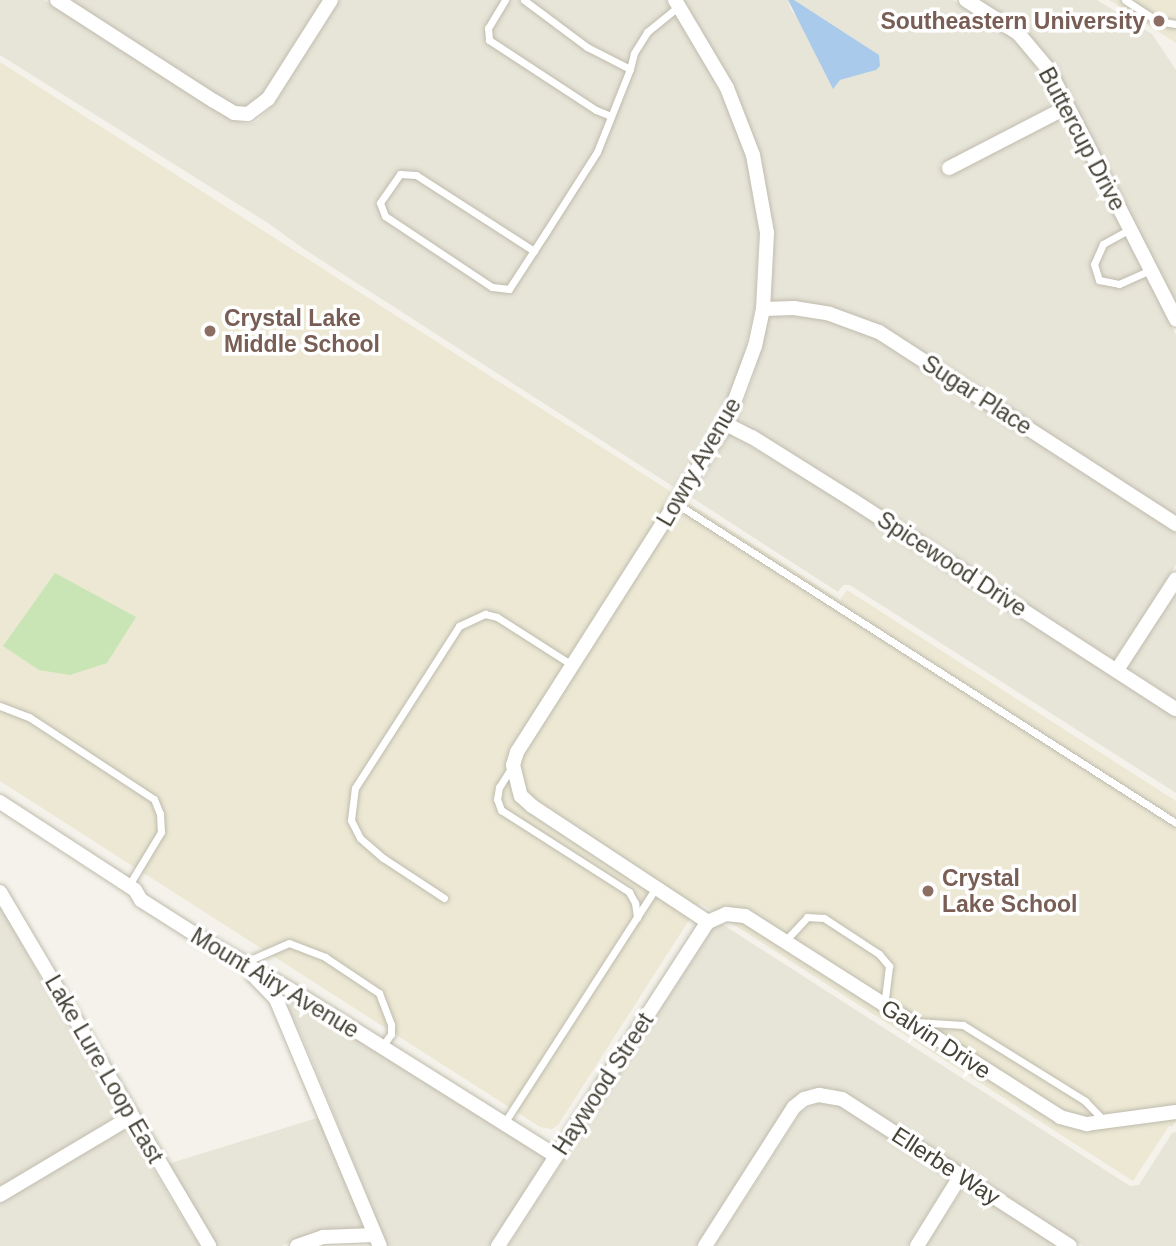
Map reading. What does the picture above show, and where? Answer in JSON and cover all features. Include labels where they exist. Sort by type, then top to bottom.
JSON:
[{"type":"street","points":[[57,0],[234,113],[248,114],[268,99],[331,0]]},
{"type":"street","name":"Buttercup Drive","points":[[966,0],[1018,33],[1049,70],[1176,319]]},
{"type":"street","name":"Lowry Avenue","points":[[514,772],[517,752],[726,424],[749,366],[763,309],[767,233],[753,155],[727,89],[677,3]]},
{"type":"street","points":[[949,168],[1067,107]]},
{"type":"street","name":"Sugar Place","points":[[763,309],[794,308],[830,314],[879,332],[1176,524]]},
{"type":"street","name":"Spicewood Drive","points":[[726,424],[786,458],[1176,709]]},
{"type":"street","points":[[1117,670],[1176,579]]},
{"type":"street","points":[[514,772],[521,796],[532,806],[708,922]]},
{"type":"street","name":"Mount Airy Avenue","points":[[0,802],[129,886],[141,900],[242,963],[302,996],[556,1156]]},
{"type":"street","name":"Lake Lure Loop East","points":[[0,892],[209,1246]]},
{"type":"street","name":"Galvin Drive","points":[[708,922],[726,914],[745,916],[1060,1117],[1087,1125],[1176,1112]]},
{"type":"street","name":"Haywood Street","points":[[498,1246],[708,922]]},
{"type":"street","points":[[242,963],[276,999],[378,1241],[323,1237],[297,1246]]},
{"type":"street","name":"Ellerbe Way","points":[[705,1246],[794,1107],[804,1099],[819,1095],[842,1099],[1070,1246]]},
{"type":"street","points":[[0,1195],[131,1118]]},
{"type":"street","points":[[917,1246],[961,1175]]},
{"type":"lane","points":[[505,0],[488,28],[489,40],[611,117]]},
{"type":"lane","points":[[524,0],[587,47],[630,69]]},
{"type":"lane","points":[[1125,0],[1157,21],[1176,24]]},
{"type":"lane","points":[[534,251],[416,174],[400,174],[380,203],[385,216],[492,286],[509,289],[534,251],[597,152],[634,53],[647,32],[677,3]]},
{"type":"lane","name":"Buttercup Drive","points":[[1130,229],[1103,244],[1094,264],[1099,280],[1119,284],[1150,270]]},
{"type":"lane","points":[[677,504],[1176,823]]},
{"type":"lane","points":[[444,898],[383,858],[360,838],[351,820],[355,788],[459,626],[485,614],[497,617],[572,666]]},
{"type":"lane","points":[[0,706],[29,717],[154,799],[160,814],[161,832],[129,886]]},
{"type":"lane","points":[[514,772],[499,787],[497,799],[501,810],[629,892],[635,903],[637,918]]},
{"type":"lane","points":[[503,1125],[656,887]]},
{"type":"lane","points":[[785,942],[807,917],[824,918],[878,954],[889,966],[884,1005]]},
{"type":"lane","points":[[242,963],[289,943],[325,957],[379,993],[391,1025],[391,1034],[382,1047]]},
{"type":"lane","points":[[911,1022],[963,1025],[1085,1101],[1105,1122]]},
{"type":"shaded area","points":[[0,0],[44,0],[210,107],[231,119],[247,124],[256,122],[275,103],[340,0],[666,0],[708,69],[728,109],[746,156],[759,233],[755,308],[739,373],[719,421],[677,489],[304,249],[268,223],[0,55]]},
{"type":"shaded area","points":[[70,0],[322,0],[262,94],[246,106],[236,106]]},
{"type":"shaded area","points":[[683,0],[788,0],[790,8],[840,80],[876,70],[794,0],[953,0],[1013,39],[1028,54],[1057,103],[939,165],[947,177],[1064,117],[1176,335],[1176,516],[883,326],[831,307],[795,301],[771,301],[775,233],[760,153],[734,86]]},
{"type":"shaded area","points":[[979,0],[1097,0],[1152,34],[1176,70],[1176,304],[1055,66],[1022,27]]},
{"type":"shaded area","name":"Southeastern University","points":[[1109,0],[1176,0],[1176,43]]},
{"type":"shaded area","name":"Crystal Lake Middle School","points":[[0,62],[840,600],[847,590],[1176,801],[1176,1121],[1172,1127],[1169,1126],[1133,1181],[700,903],[558,1125],[552,1129],[540,1127],[0,781]]},
{"type":"shaded area","points":[[769,316],[795,316],[829,321],[876,339],[1176,532],[1176,565],[1114,660],[858,495],[736,421],[753,378]]},
{"type":"shaded area","points":[[730,434],[851,507],[1176,717],[1176,793],[850,585],[843,585],[838,592],[691,497]]},
{"type":"shaded area","points":[[1176,594],[1176,700],[1127,668]]},
{"type":"shaded area","points":[[0,906],[118,1116],[0,1186]]},
{"type":"shaded area","points":[[722,924],[1130,1186],[1139,1185],[1172,1133],[1176,1132],[1176,1246],[1083,1246],[846,1093],[830,1088],[811,1088],[788,1103],[696,1246],[508,1246],[714,927]]},
{"type":"shaded area","points":[[280,992],[546,1158],[489,1246],[388,1246],[301,1034]]},
{"type":"shaded area","points":[[817,1103],[839,1106],[951,1177],[907,1246],[715,1246],[801,1112]]},
{"type":"shaded area","points":[[320,1117],[365,1228],[322,1230],[281,1246],[217,1246],[168,1164]]},
{"type":"shaded area","points":[[127,1128],[200,1246],[0,1246],[0,1204]]},
{"type":"shaded area","points":[[965,1185],[1057,1246],[926,1246]]},
{"type":"green space","points":[[55,573],[136,617],[107,663],[70,675],[39,670],[3,646]]},
{"type":"water","points":[[788,0],[794,0],[879,55],[880,66],[876,70],[840,80],[833,89]]},
{"type":"place","name":"Southeastern University","points":[[1159,21]]},
{"type":"place","name":"Crystal Lake Middle School","points":[[210,331]]},
{"type":"place","name":"Crystal Lake School","points":[[928,891]]}]
